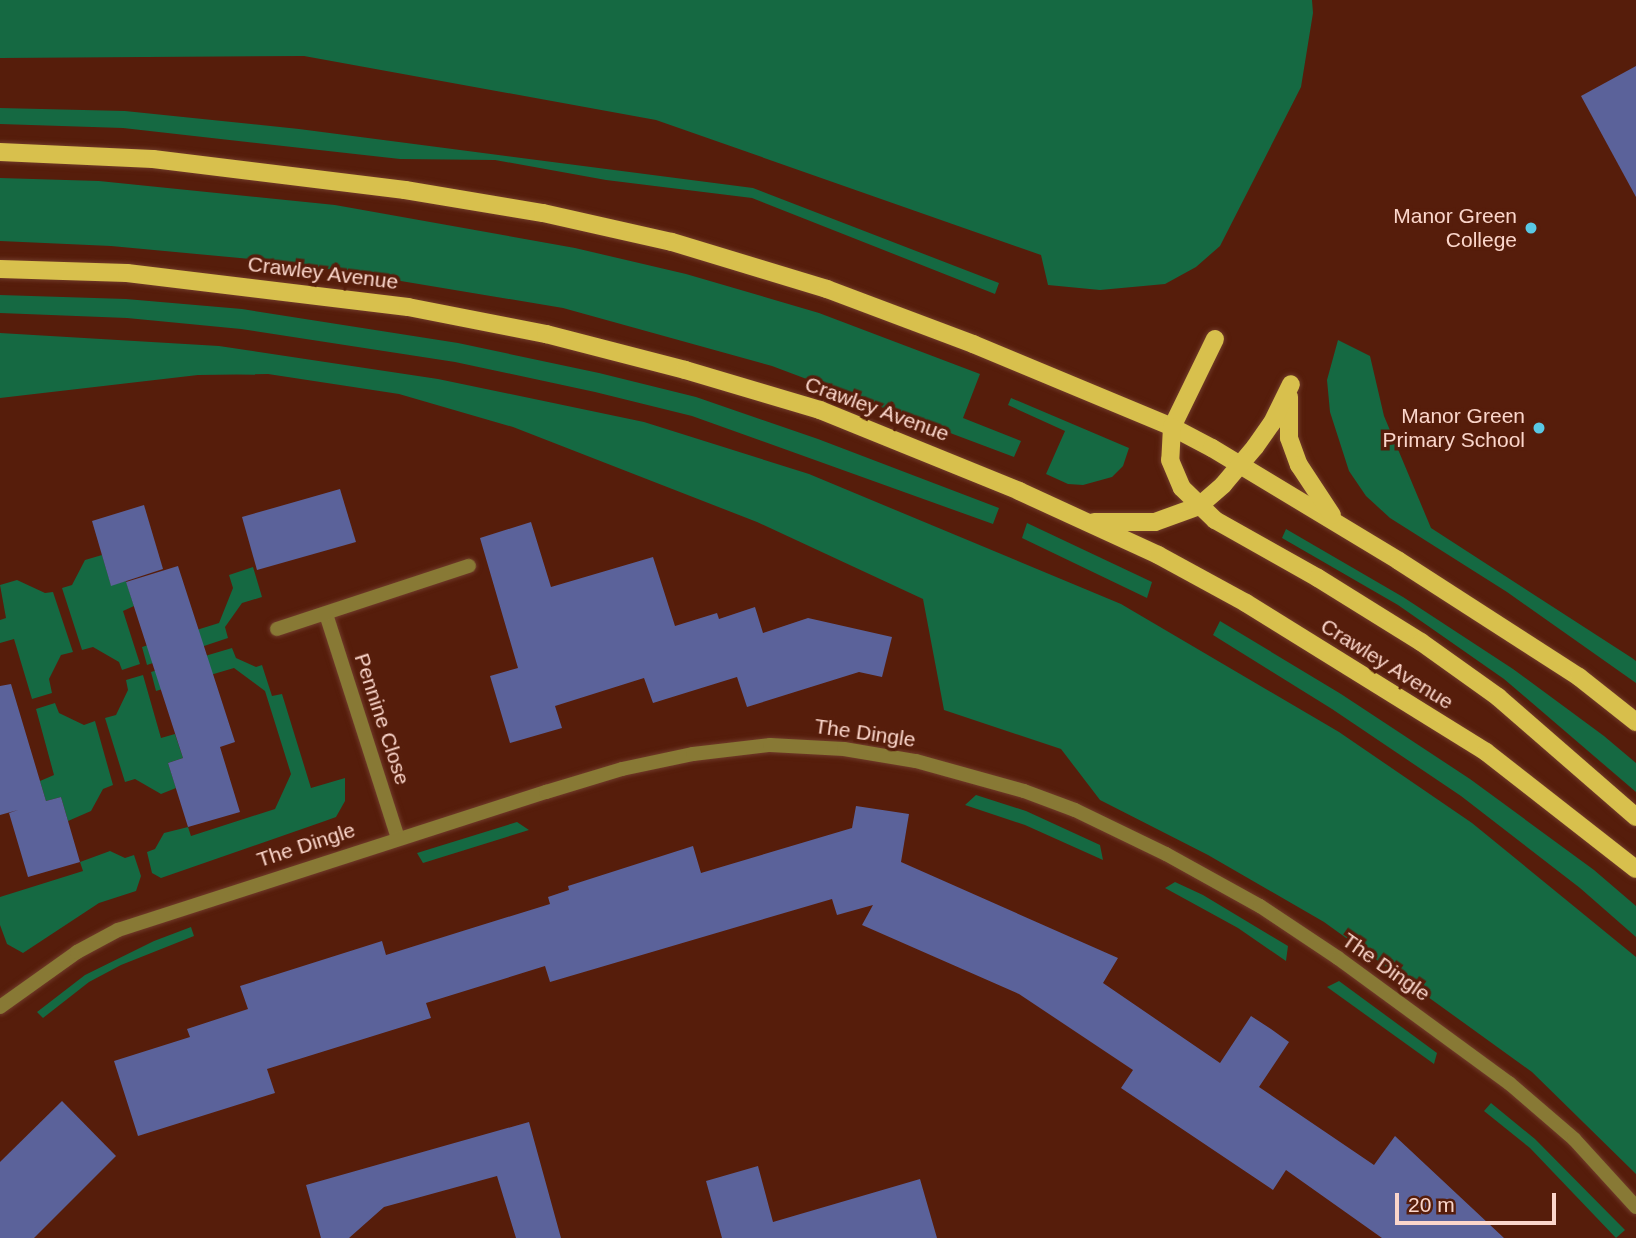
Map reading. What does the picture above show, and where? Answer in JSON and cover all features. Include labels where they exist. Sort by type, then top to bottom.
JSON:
[{"type":"main road","points":[[0,152],[153,159],[405,190],[543,213],[672,242],[827,289],[973,344],[1172,427],[1338,524],[1579,677],[1636,722]]},
{"type":"main road","name":"Crawley Avenue","points":[[0,269],[127,273],[264,287],[408,307],[546,334],[685,370],[820,410],[951,461],[1087,522],[1158,555],[1245,603],[1486,752],[1636,869]]},
{"type":"main road","points":[[1215,339],[1172,427],[1170,460],[1182,488],[1215,520],[1318,578],[1421,642],[1498,697],[1636,817]]},
{"type":"main road","points":[[1087,522],[1155,522],[1199,506],[1241,465],[1272,423],[1291,384],[1287,411],[1289,438],[1299,465],[1338,524]]},
{"type":"street","points":[[277,629],[468,566]]},
{"type":"street","name":"Pennine Close","points":[[326,614],[398,838]]},
{"type":"street","name":"The Dingle","points":[[0,1007],[77,952],[117,930],[398,838],[622,769],[693,754],[770,745],[844,749],[972,774],[1075,810],[1166,854],[1260,906],[1371,981],[1510,1083],[1574,1139],[1636,1208]]},
{"type":"green space","points":[[0,0],[1312,0],[1313,13],[1301,87],[1220,246],[1196,267],[1165,284],[1100,290],[1048,285],[1041,255],[656,120],[304,56],[0,58]]},
{"type":"green space","points":[[0,108],[125,111],[299,129],[753,188],[999,283],[995,294],[752,198],[606,180],[495,160],[400,159],[123,128],[0,124]]},
{"type":"green space","points":[[0,178],[99,181],[335,205],[575,248],[686,274],[819,313],[980,374],[963,418],[1021,441],[1014,457],[772,366],[563,308],[293,263],[111,246],[0,241]]},
{"type":"green space","points":[[0,295],[126,299],[242,309],[458,343],[599,373],[696,397],[818,439],[999,508],[993,524],[692,416],[455,362],[241,329],[127,318],[0,313]]},
{"type":"green space","points":[[0,333],[219,346],[438,379],[644,422],[809,474],[1121,604],[1339,732],[1472,823],[1636,957],[1636,1174],[1532,1072],[1324,922],[1208,855],[1100,800],[1061,749],[944,710],[923,599],[757,522],[513,427],[399,394],[268,374],[198,375],[0,398]]},
{"type":"green space","points":[[1338,340],[1370,356],[1384,416],[1431,528],[1636,661],[1636,683],[1507,592],[1390,518],[1366,496],[1349,471],[1330,412],[1327,380]]},
{"type":"green space","points":[[1011,398],[1129,448],[1123,466],[1112,477],[1083,485],[1068,484],[1046,474],[1065,431],[1008,405]]},
{"type":"green space","points":[[1027,523],[1152,582],[1147,598],[1022,538]]},
{"type":"green space","points":[[1286,529],[1403,597],[1513,669],[1604,736],[1636,763],[1636,792],[1504,679],[1398,605],[1282,538]]},
{"type":"green space","points":[[102,555],[111,585],[126,581],[134,606],[123,611],[140,664],[122,670],[119,662],[93,647],[82,650],[62,588],[72,585],[85,560]]},
{"type":"green space","points":[[253,567],[262,597],[242,603],[225,627],[228,638],[147,665],[142,647],[219,623],[233,588],[229,575]]},
{"type":"green space","points":[[17,580],[45,593],[53,592],[73,652],[61,655],[49,679],[52,693],[32,699],[14,639],[0,643],[0,620],[6,618],[0,585]]},
{"type":"green space","points":[[1220,621],[1341,694],[1470,779],[1594,870],[1636,906],[1636,937],[1580,888],[1461,796],[1332,709],[1213,635]]},
{"type":"green space","points":[[232,648],[236,658],[256,667],[262,665],[272,696],[282,694],[311,788],[345,778],[345,801],[336,817],[161,878],[152,873],[147,852],[155,849],[164,833],[188,827],[191,836],[275,809],[291,774],[265,691],[234,668],[156,691],[151,672]]},
{"type":"green space","points":[[143,675],[161,738],[175,734],[183,758],[168,763],[176,788],[161,794],[135,779],[125,782],[105,718],[116,715],[128,690],[126,680]]},
{"type":"green space","points":[[55,703],[59,713],[84,725],[95,721],[113,785],[103,789],[91,811],[68,821],[61,797],[46,801],[40,781],[54,775],[36,709]]},
{"type":"green space","points":[[976,795],[1026,811],[1100,845],[1103,860],[1025,825],[965,805]]},
{"type":"green space","points":[[517,822],[529,830],[423,863],[417,853]]},
{"type":"green space","points":[[110,851],[125,858],[134,855],[141,876],[136,891],[99,903],[23,953],[7,944],[0,925],[0,897],[83,871],[80,862]]},
{"type":"green space","points":[[1175,882],[1203,895],[1288,946],[1286,961],[1238,928],[1165,888]]},
{"type":"green space","points":[[191,927],[194,936],[121,965],[89,982],[43,1018],[37,1012],[85,975],[154,941]]},
{"type":"green space","points":[[1339,981],[1437,1053],[1434,1064],[1327,987]]},
{"type":"green space","points":[[1491,1103],[1535,1139],[1625,1230],[1616,1238],[1530,1148],[1484,1111]]},
{"type":"building","points":[[1636,66],[1636,197],[1581,96]]},
{"type":"building","points":[[340,489],[356,542],[257,570],[242,517]]},
{"type":"building","points":[[144,505],[163,569],[111,586],[92,521]]},
{"type":"building","points":[[531,522],[551,587],[653,557],[675,626],[717,613],[719,619],[755,607],[763,633],[808,618],[892,637],[882,677],[859,672],[747,707],[737,677],[653,703],[644,678],[555,706],[562,728],[510,743],[490,676],[518,668],[480,538]]},
{"type":"building","points":[[178,566],[235,742],[220,747],[240,812],[188,827],[168,763],[183,758],[126,582]]},
{"type":"building","points":[[11,684],[46,801],[61,797],[80,862],[28,877],[9,813],[18,810],[0,815],[0,686]]},
{"type":"building","points":[[856,806],[909,814],[901,862],[1118,958],[1103,983],[1220,1063],[1251,1016],[1271,1029],[1289,1042],[1259,1087],[1374,1165],[1395,1136],[1504,1238],[1382,1238],[1286,1170],[1273,1190],[1121,1088],[1133,1070],[1019,994],[862,925],[873,905],[837,915],[832,899],[550,982],[545,966],[426,1003],[431,1018],[267,1069],[275,1093],[138,1136],[114,1061],[190,1037],[187,1029],[248,1009],[240,986],[382,941],[386,955],[550,904],[548,897],[569,890],[568,886],[693,846],[701,873],[852,828]]},
{"type":"building","points":[[62,1101],[116,1156],[34,1238],[0,1238],[0,1162]]},
{"type":"building","points":[[529,1122],[561,1238],[516,1238],[497,1176],[384,1207],[349,1238],[321,1238],[306,1185]]},
{"type":"building","points":[[758,1166],[773,1222],[920,1179],[937,1238],[722,1238],[706,1181]]},
{"type":"place","name":"Manor Green College","points":[[1531,228]]},
{"type":"place","name":"Manor Green Primary School","points":[[1539,428]]}]
